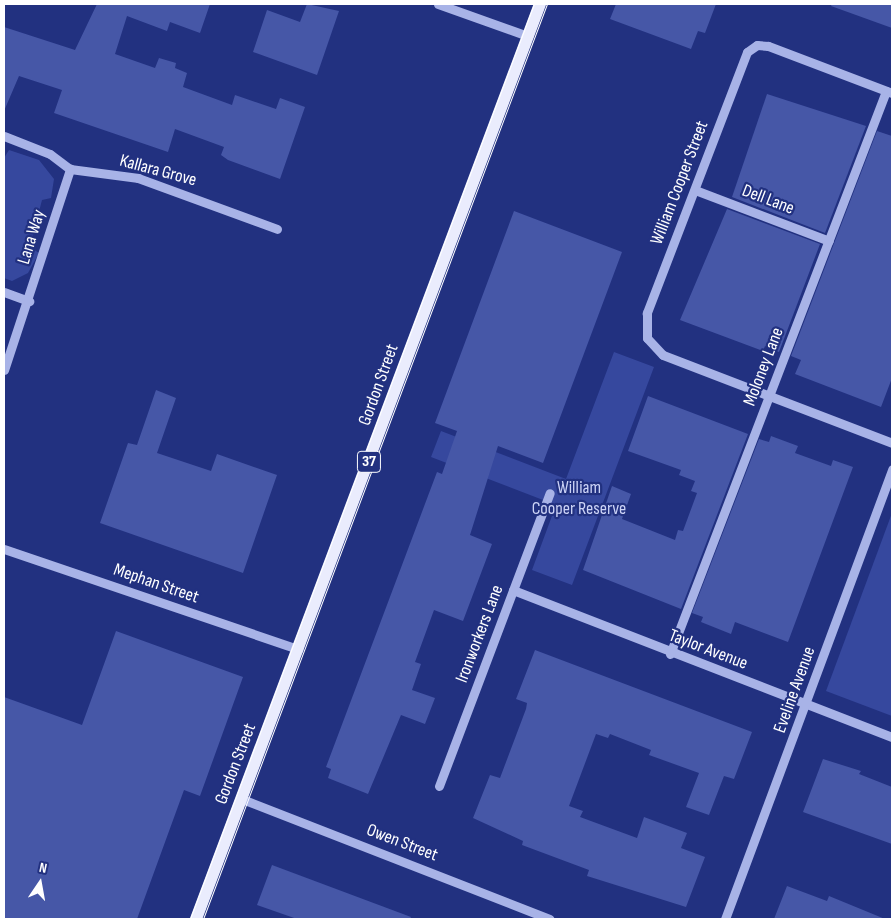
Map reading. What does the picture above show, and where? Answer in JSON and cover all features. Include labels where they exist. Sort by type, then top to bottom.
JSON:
[{"type":"main road","name":"Gordon Street","points":[[196,919],[540,4]]},
{"type":"street","points":[[438,4],[528,36]]},
{"type":"street","name":"William Cooper Street","points":[[771,395],[662,355],[647,338],[647,313],[747,52],[757,45],[889,92]]},
{"type":"street","name":"Moloney Lane","points":[[670,654],[829,241],[889,92]]},
{"type":"street","name":"Kallara Grove","points":[[4,136],[50,154],[70,169],[138,178],[277,229]]},
{"type":"street","name":"Lana Way","points":[[4,370],[29,301],[70,169]]},
{"type":"street","name":"Dell Lane","points":[[695,190],[829,241]]},
{"type":"street","points":[[4,292],[29,301]]},
{"type":"street","points":[[771,395],[892,443]]},
{"type":"street","name":"Eveline Avenue","points":[[724,919],[807,705],[892,469]]},
{"type":"street","name":"Ironworkers Lane","points":[[439,786],[550,493]]},
{"type":"street","name":"Mephan Street","points":[[4,549],[298,649]]},
{"type":"street","name":"Taylor Avenue","points":[[513,590],[670,654],[892,737]]},
{"type":"street","name":"Owen Street","points":[[242,799],[549,919]]},
{"type":"green space","points":[[9,150],[39,160],[54,179],[51,198],[42,200],[30,247],[39,253],[28,273],[12,281],[4,278],[4,158]]},
{"type":"green space","name":"William Cooper Reserve","points":[[614,352],[654,367],[572,585],[532,570],[556,505],[431,457],[441,431],[566,479]]},
{"type":"green space","points":[[892,513],[892,716],[826,691]]},
{"type":"building","points":[[97,4],[210,4],[200,33],[170,22],[167,31],[127,16],[115,54],[155,68],[159,58],[176,63],[175,68],[187,73],[183,87],[232,105],[235,95],[276,109],[280,98],[305,107],[280,179],[228,160],[221,155],[224,147],[175,129],[168,152],[54,113],[62,90],[19,76],[4,111],[4,27],[75,50]]},
{"type":"building","points":[[307,4],[339,11],[317,75],[253,52],[267,10],[300,22]]},
{"type":"building","points":[[616,4],[716,4],[705,33],[698,31],[691,49],[610,19]]},
{"type":"building","points":[[832,4],[892,4],[892,28],[831,6]]},
{"type":"building","points":[[767,94],[866,126],[825,233],[732,197]]},
{"type":"building","points":[[877,131],[892,136],[892,378],[881,407],[795,374],[801,360],[791,356]]},
{"type":"building","points":[[727,209],[820,244],[779,352],[765,346],[763,351],[680,320]]},
{"type":"building","points":[[514,211],[622,252],[543,463],[498,446],[470,535],[492,544],[463,621],[434,610],[415,662],[421,664],[412,690],[435,698],[425,724],[401,715],[368,794],[328,778],[331,769],[326,767],[437,472],[442,474],[457,431],[435,423]]},
{"type":"building","points":[[156,390],[176,398],[157,453],[211,471],[217,454],[277,475],[243,573],[100,523],[128,443],[137,445]]},
{"type":"building","points":[[648,396],[748,434],[681,609],[583,570],[612,486],[631,494],[622,519],[675,540],[678,530],[683,531],[697,493],[691,491],[695,481],[679,475],[681,470],[628,451]]},
{"type":"building","points":[[771,436],[798,446],[795,453],[831,466],[833,460],[853,467],[788,642],[735,622],[731,634],[701,622],[703,617],[692,613],[759,439],[769,442]]},
{"type":"building","points":[[116,631],[243,677],[200,796],[184,790],[137,919],[4,919],[4,697],[82,725]]},
{"type":"building","points":[[535,650],[752,732],[734,779],[724,776],[709,815],[686,807],[699,773],[649,755],[651,750],[610,734],[608,738],[596,734],[569,806],[583,811],[580,817],[637,838],[644,817],[687,833],[681,848],[705,857],[686,907],[587,876],[589,870],[522,845],[523,841],[473,818],[490,775],[500,778],[526,709],[527,703],[516,699]]},
{"type":"building","points":[[823,759],[861,771],[859,774],[892,787],[892,844],[803,812]]},
{"type":"building","points":[[272,865],[411,917],[410,919],[297,919],[257,905]]},
{"type":"building","points":[[787,886],[827,901],[829,896],[885,919],[774,919]]},
{"type":"tram line","points":[[190,919],[534,4]]},
{"type":"tram line","points":[[203,919],[547,4]]}]
